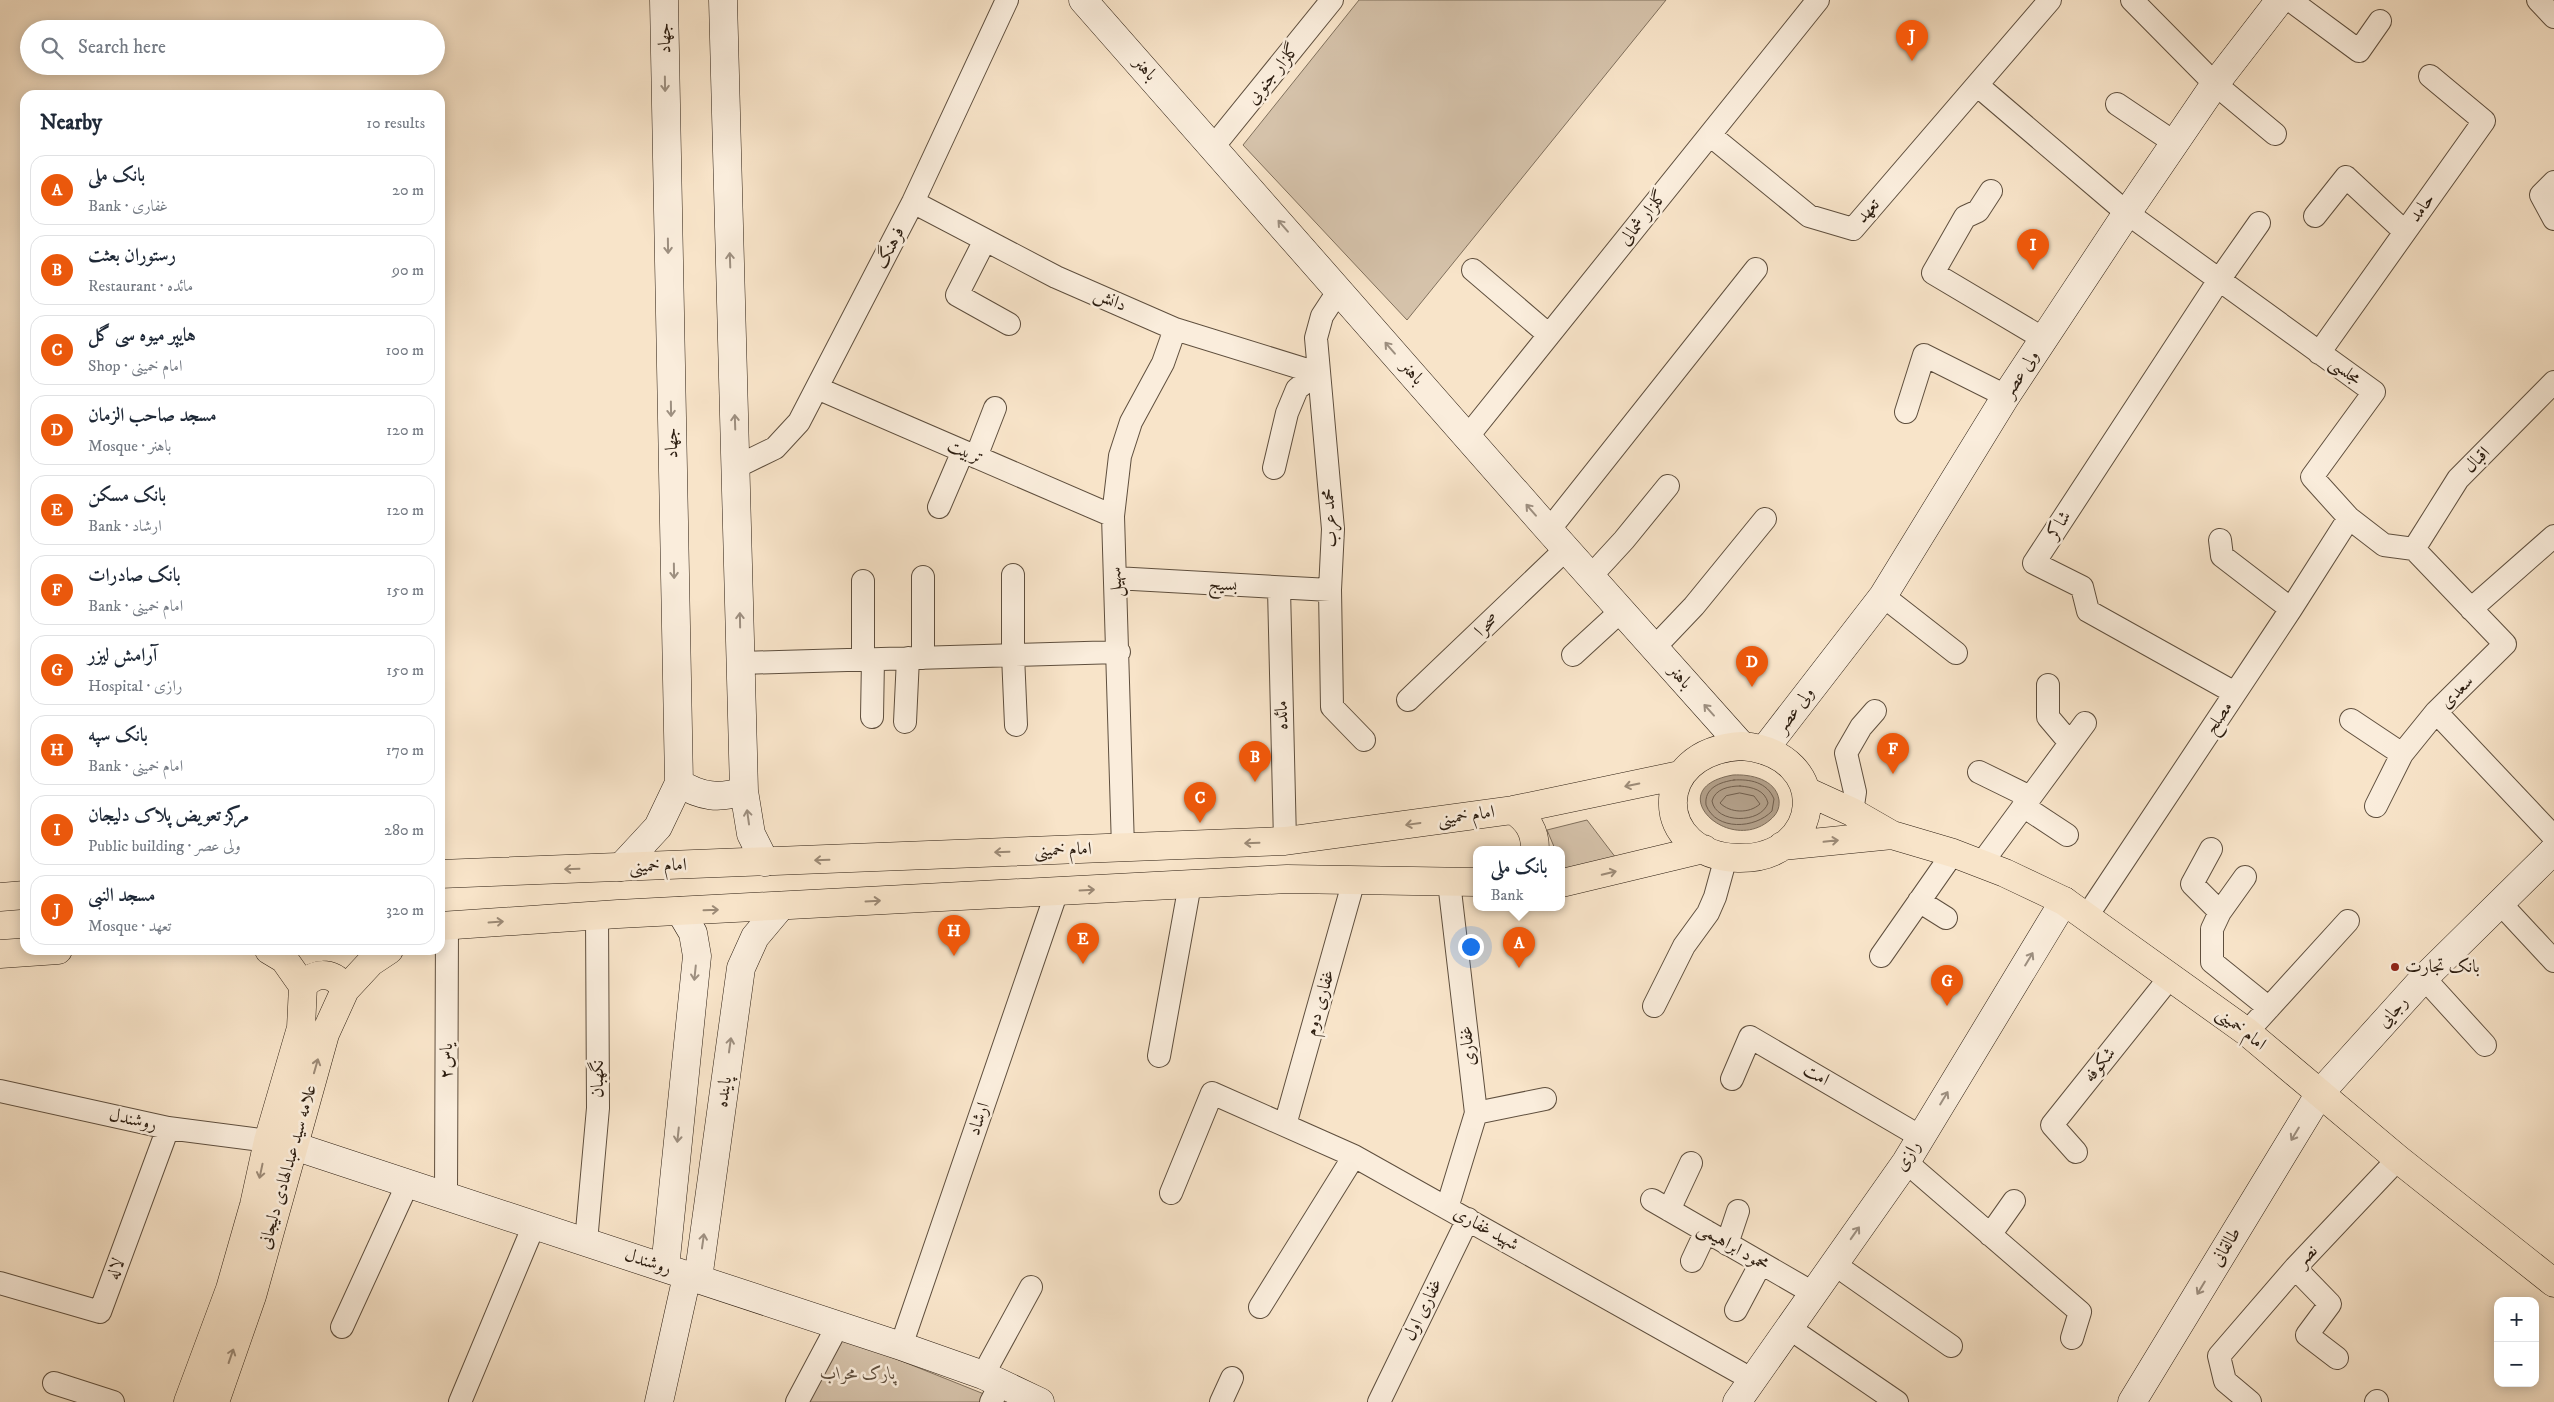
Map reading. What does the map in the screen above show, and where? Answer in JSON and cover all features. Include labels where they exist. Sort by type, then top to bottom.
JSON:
[{"type":"main road","points":[[1565,882],[1715,853],[1761,855],[1782,846],[1800,829],[1808,804],[1806,791],[1794,769],[1785,761],[1753,748],[1708,752],[1688,766],[1680,775],[1674,787],[1673,813],[1685,835],[1715,853]]},
{"type":"main road","name":"امام خمینی","points":[[445,874],[1285,841],[1513,810],[1680,775]]},
{"type":"main road","name":"امام خمینی","points":[[1806,791],[1852,812],[1892,835],[1981,864],[2064,901],[2087,916],[2247,1032],[2398,1159],[2554,1283]]},
{"type":"main road","points":[[1513,810],[1524,817],[1531,828],[1534,846]]},
{"type":"main road","name":"امام خمینی","points":[[1782,846],[1892,835]]},
{"type":"main road","points":[[445,927],[597,915],[1287,879],[1473,882]]},
{"type":"main road","points":[[0,897],[20,895]]},
{"type":"main road","points":[[0,954],[20,953]]},
{"type":"main road","points":[[277,955],[284,959],[303,986],[315,976],[329,975],[342,983],[345,990]]},
{"type":"main road","name":"علامه سید عبدالهادی دلیجانی","points":[[215,1402],[252,1296],[325,1034],[345,990],[371,962],[382,955]]},
{"type":"main road","name":"علامه سید عبدالهادی دلیجانی","points":[[188,1402],[230,1289],[254,1205],[268,1141],[301,1028],[303,986]]},
{"type":"street","name":"جهاد","points":[[621,867],[658,827],[678,783],[664,0]]},
{"type":"street","points":[[723,0],[744,791],[750,834],[765,862]]},
{"type":"street","name":"فرهنگ","points":[[736,467],[775,448],[800,422],[913,202],[1008,0]]},
{"type":"street","name":"باهنر","points":[[1083,0],[1590,577],[1654,648],[1753,748]]},
{"type":"street","name":"گلزار جنوبی","points":[[1213,147],[1332,0]]},
{"type":"street","name":"گلزار شمالی","points":[[1468,436],[1818,0]]},
{"type":"street","name":"تعهد","points":[[1710,135],[1809,216],[1853,229],[2050,0]]},
{"type":"street","name":"ولی عصر","points":[[1753,748],[1883,596],[2006,396],[2127,213],[2215,84],[2280,0]]},
{"type":"street","points":[[2290,0],[2359,51],[2380,22]]},
{"type":"street","points":[[2538,0],[2554,18]]},
{"type":"street","points":[[2142,4],[2215,84],[2275,134]]},
{"type":"street","name":"حامد","points":[[2319,353],[2484,120],[2430,76]]},
{"type":"street","points":[[1977,85],[2127,213]]},
{"type":"street","points":[[2117,104],[2175,143]]},
{"type":"street","points":[[2315,216],[2346,177],[2405,232]]},
{"type":"street","points":[[2554,182],[2541,195],[2554,219]]},
{"type":"street","points":[[1991,191],[1978,212],[1965,217],[1933,273],[2044,339]]},
{"type":"street","name":"دانش","points":[[913,202],[1056,277],[1174,328],[1317,373]]},
{"type":"street","name":"مجلسی","points":[[2127,213],[2374,392],[2312,477],[2349,518],[2384,545],[2414,549]]},
{"type":"street","points":[[2218,280],[2259,223]]},
{"type":"street","points":[[985,240],[958,295],[1009,324]]},
{"type":"street","name":"صحرا","points":[[1408,700],[1557,540],[1756,269]]},
{"type":"street","points":[[1473,270],[1549,335]]},
{"type":"street","name":"شاکر","points":[[2218,280],[2034,563],[2082,587],[2088,611],[2235,693]]},
{"type":"street","name":"محمد عرب","points":[[1339,290],[1322,316],[1316,338],[1317,373],[1333,529],[1330,590],[1332,707],[1364,740]]},
{"type":"street","name":"سهیل","points":[[1123,848],[1119,652],[1113,516],[1120,456],[1131,422],[1163,363],[1174,328]]},
{"type":"street","points":[[1906,412],[1924,355],[2006,396]]},
{"type":"street","points":[[1274,468],[1287,413],[1298,389],[1317,373]]},
{"type":"street","name":"اقبال","points":[[2414,549],[2458,479],[2554,382]]},
{"type":"street","name":"تربیت","points":[[817,388],[1113,516]]},
{"type":"street","points":[[939,507],[995,408]]},
{"type":"street","points":[[1590,577],[1624,540],[1668,486]]},
{"type":"street","name":"مصلح","points":[[2087,916],[2291,609],[2349,518]]},
{"type":"street","points":[[1654,648],[1694,606],[1765,519]]},
{"type":"street","points":[[2471,609],[2554,536]]},
{"type":"street","points":[[2220,540],[2222,556],[2291,609]]},
{"type":"street","name":"سعدی","points":[[2414,549],[2505,644],[2436,712],[2554,837]]},
{"type":"street","points":[[1013,575],[1013,656],[1016,726]]},
{"type":"street","points":[[905,722],[916,658],[923,576]]},
{"type":"street","name":"بسیج","points":[[1115,578],[1279,589],[1330,590]]},
{"type":"street","points":[[863,581],[872,717]]},
{"type":"street","name":"مائده","points":[[1279,589],[1285,841]]},
{"type":"street","points":[[1883,596],[1956,653]]},
{"type":"street","points":[[1572,655],[1621,611]]},
{"type":"street","points":[[741,663],[1119,652]]},
{"type":"street","points":[[2048,684],[2048,717],[2070,743]]},
{"type":"street","points":[[1852,812],[1855,792],[1846,753],[1861,726],[1875,711]]},
{"type":"street","points":[[2376,806],[2402,754],[2436,712]]},
{"type":"street","points":[[2351,720],[2402,754]]},
{"type":"street","points":[[1981,864],[2084,723]]},
{"type":"street","points":[[1980,772],[2027,802],[2067,836]]},
{"type":"street","points":[[678,783],[694,793],[710,797],[728,796],[744,791]]},
{"type":"street","points":[[2211,850],[2192,884],[2220,912]]},
{"type":"street","name":"رجایی","points":[[2320,1093],[2424,978],[2554,850]]},
{"type":"street","points":[[1654,1006],[1684,946],[1708,913],[1717,891],[1715,853]]},
{"type":"street","points":[[1882,956],[1952,853]]},
{"type":"street","points":[[2245,877],[2220,912],[2212,930],[2212,962],[2269,1008]]},
{"type":"street","name":"غفاری دوم","points":[[1285,1125],[1354,880]]},
{"type":"street","name":"غفاری","points":[[1447,1208],[1476,1113],[1449,882]]},
{"type":"street","points":[[1159,1056],[1190,884]]},
{"type":"street","name":"ارشاد","points":[[901,1346],[1057,891]]},
{"type":"street","points":[[1919,901],[1946,918]]},
{"type":"street","name":"رازی","points":[[1736,1402],[1906,1162],[2064,901]]},
{"type":"street","points":[[2500,903],[2554,961]]},
{"type":"street","name":"پاینده","points":[[659,1402],[741,968],[755,937],[781,906]]},
{"type":"street","name":"پاینده","points":[[680,911],[693,933],[696,956],[683,1274]]},
{"type":"street","name":"نگهبان","points":[[586,1242],[598,1108],[597,915]]},
{"type":"street","points":[[2247,1032],[2348,921]]},
{"type":"street","name":"یاس۲","points":[[442,955],[446,1196]]},
{"type":"street","name":"شکوفه","points":[[2076,1152],[2052,1125],[2171,976]]},
{"type":"street","points":[[2424,978],[2485,1045]]},
{"type":"street","name":"امت","points":[[1732,1079],[1750,1037],[1921,1137]]},
{"type":"street","name":"روشندل","points":[[0,1091],[168,1128],[268,1141]]},
{"type":"street","name":"شهید غفاری","points":[[1171,1193],[1212,1093],[1354,1156],[1753,1380]]},
{"type":"street","name":"طالقانی","points":[[2136,1400],[2320,1093]]},
{"type":"street","points":[[1476,1113],[1545,1099]]},
{"type":"street","name":"لاله","points":[[0,1283],[100,1312],[168,1128]]},
{"type":"street","name":"روشندل","points":[[294,1146],[901,1346],[992,1387],[1040,1402]]},
{"type":"street","points":[[1260,1307],[1354,1156]]},
{"type":"street","name":"نصر","points":[[2250,1402],[2225,1381],[2220,1356],[2295,1268],[2398,1159]]},
{"type":"street","points":[[1906,1162],[2080,1312],[2072,1338]]},
{"type":"street","name":"محمود ابراهیمی","points":[[1691,1163],[1661,1205],[1813,1293]]},
{"type":"street","points":[[342,1327],[408,1183]]},
{"type":"street","points":[[1990,1235],[2014,1201]]},
{"type":"street","points":[[1727,1244],[1738,1211]]},
{"type":"street","name":"غفاری اول","points":[[1379,1402],[1468,1219]]},
{"type":"street","points":[[460,1402],[534,1225]]},
{"type":"street","points":[[1692,1261],[1706,1231]]},
{"type":"street","points":[[1736,1310],[1761,1263]]},
{"type":"street","points":[[1834,1264],[1952,1346]]},
{"type":"street","points":[[2295,1268],[2330,1304],[2307,1335],[2338,1358]]},
{"type":"street","points":[[992,1387],[1031,1287]]},
{"type":"street","points":[[797,1402],[838,1325]]},
{"type":"street","points":[[1789,1328],[1897,1402]]},
{"type":"street","points":[[1221,1402],[1232,1378]]},
{"type":"street","points":[[54,1383],[113,1402]]},
{"type":"green space","points":[[1359,0],[1666,0],[1407,320],[1243,145]]},
{"type":"green space","points":[[1587,820],[1616,858],[1565,869],[1565,846],[1554,846],[1547,830]]},
{"type":"green space","name":"پارک محراب","points":[[844,1338],[984,1394],[980,1402],[809,1402]]},
{"type":"water","points":[[1733,775],[1761,779],[1773,787],[1777,793],[1779,806],[1777,812],[1770,820],[1753,829],[1736,830],[1720,825],[1708,816],[1701,804],[1702,793],[1712,782]]},
{"type":"place","name":"مسجد النبی","points":[[1912,61]]},
{"type":"place","name":"مرکز تعویض پلاک دلیجان","points":[[2033,270]]},
{"type":"place","name":"مسجد صاحب الزمان","points":[[1752,687]]},
{"type":"place","name":"بانک صادرات","points":[[1893,774]]},
{"type":"place","name":"رستوران بعثت","points":[[1255,782]]},
{"type":"place","name":"هایپر میوه سی گل","points":[[1200,823]]},
{"type":"place","name":"بانک سپه","points":[[954,956]]},
{"type":"place","name":"بانک مسکن","points":[[1083,964]]},
{"type":"place","name":"بانک تجارت","points":[[2395,967]]},
{"type":"place","name":"بانک ملی","points":[[1519,968]]},
{"type":"place","name":"آرامش لیزر","points":[[1947,1006]]}]
